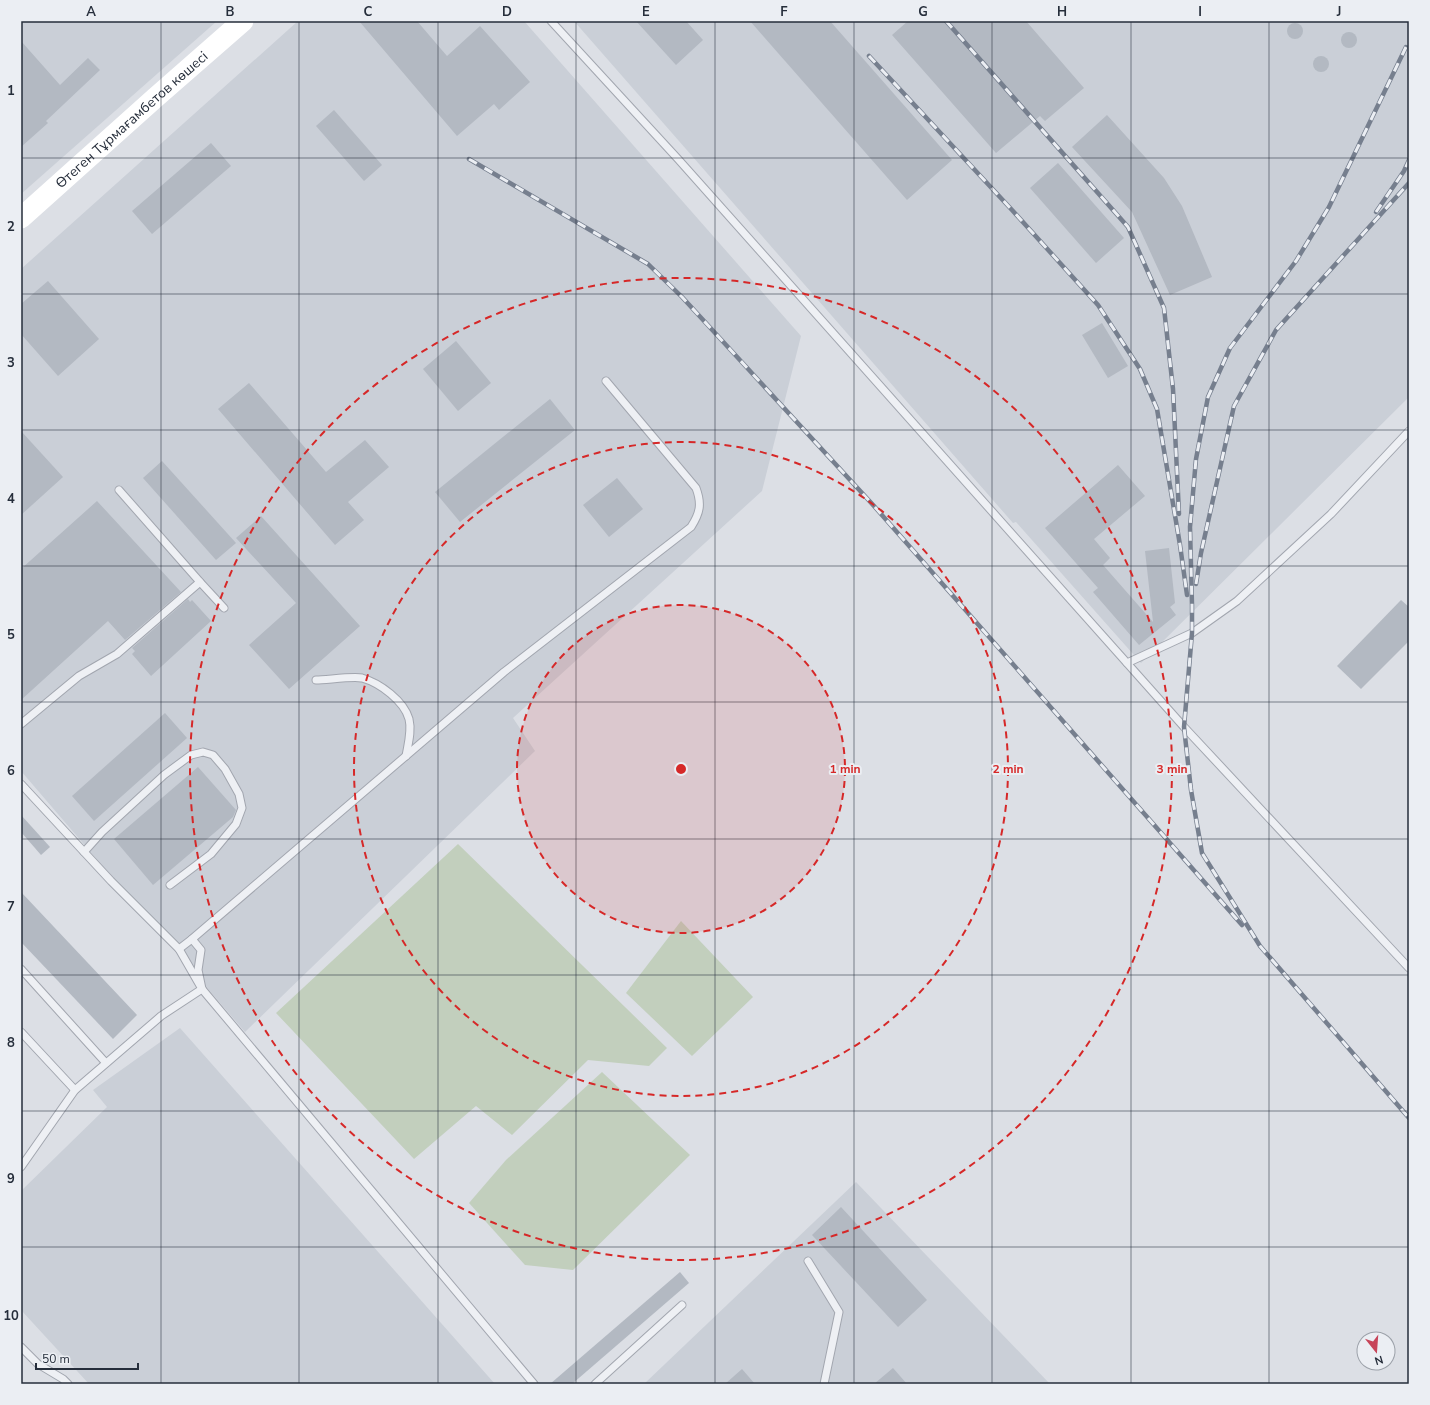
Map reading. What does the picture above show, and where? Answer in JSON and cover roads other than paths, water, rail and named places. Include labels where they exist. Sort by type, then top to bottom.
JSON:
[{"type":"street","name":"Өтеген Тұрмағамбетов көшесі","points":[[21,218],[243,21]]},
{"type":"lane","points":[[551,21],[694,176],[1184,727],[1409,968]]},
{"type":"lane","points":[[179,949],[192,940],[504,672],[691,527],[696,520],[700,508],[696,488],[606,381]]},
{"type":"lane","points":[[1127,662],[1192,633],[1237,601],[1331,514],[1409,431]]},
{"type":"lane","points":[[118,490],[224,608]]},
{"type":"lane","points":[[21,724],[79,676],[117,654],[200,582]]},
{"type":"lane","points":[[316,680],[361,678],[386,689],[401,704],[409,719],[410,734],[406,756]]},
{"type":"lane","points":[[84,852],[102,832],[164,775],[191,755],[203,752],[213,755],[225,770],[239,794],[242,808],[236,824],[211,854],[170,885]]},
{"type":"lane","points":[[21,784],[111,881],[179,949],[202,989],[534,1384]]},
{"type":"lane","points":[[192,940],[201,950],[198,970],[202,989]]},
{"type":"lane","points":[[21,970],[106,1063]]},
{"type":"lane","points":[[21,1167],[75,1090],[161,1016],[202,989]]},
{"type":"lane","points":[[21,1032],[75,1090]]},
{"type":"lane","points":[[808,1261],[839,1312],[824,1384]]},
{"type":"lane","points":[[595,1384],[682,1305]]},
{"type":"lane","points":[[21,1347],[38,1364],[63,1379],[68,1384]]},
{"type":"railway","points":[[946,21],[1128,227],[1164,308],[1173,389],[1179,514]]},
{"type":"railway","points":[[1406,47],[1329,207],[1296,261],[1230,348],[1208,397],[1196,459],[1190,527],[1192,633],[1184,727],[1191,790],[1202,853],[1260,946],[1409,1118]]},
{"type":"railway","points":[[869,56],[1098,305],[1140,369],[1157,409],[1187,595]]},
{"type":"railway","points":[[469,159],[648,264],[682,297],[874,506],[1242,925]]},
{"type":"railway","points":[[1376,212],[1404,171],[1409,160]]},
{"type":"railway","points":[[1196,584],[1201,553],[1234,406],[1276,330],[1409,183]]}]
